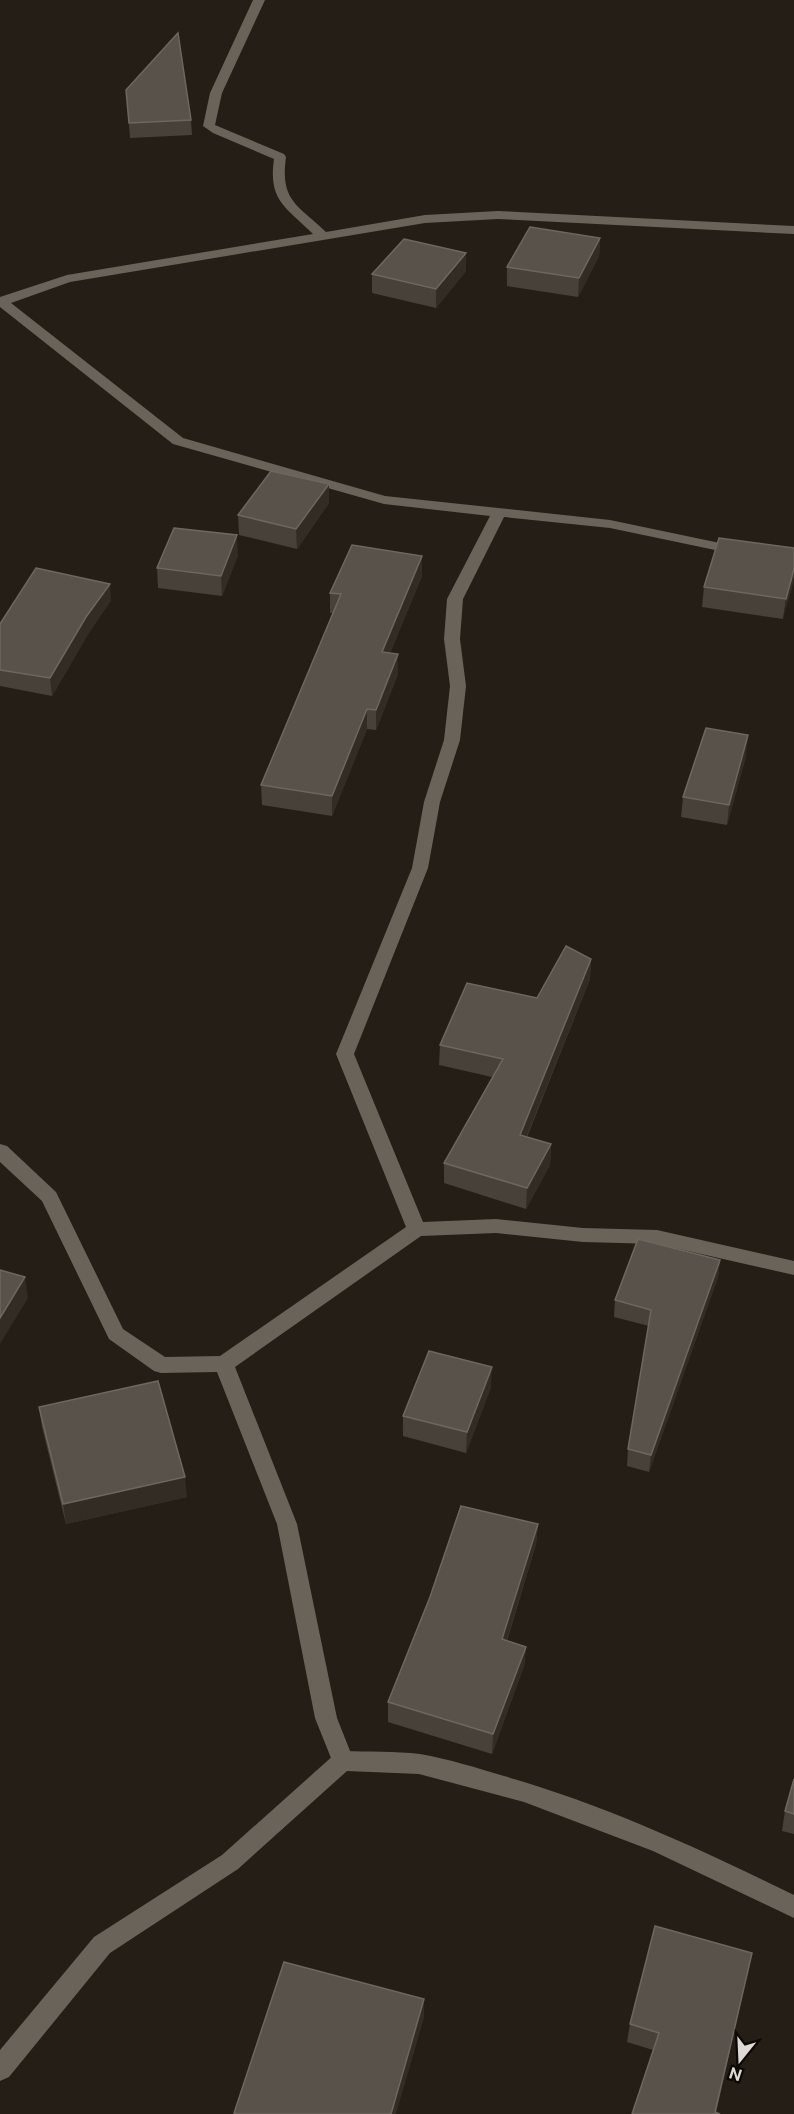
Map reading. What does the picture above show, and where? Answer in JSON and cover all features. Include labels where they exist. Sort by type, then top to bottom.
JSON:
[{"type":"street","points":[[259,0],[216,93],[209,126],[226,136],[257,145],[280,157],[277,179],[283,198],[322,235]]},
{"type":"street","points":[[0,302],[67,279],[425,219],[498,215],[794,230]]},
{"type":"street","points":[[0,302],[178,441],[384,500],[610,524],[748,553]]},
{"type":"street","points":[[417,1229],[345,1054],[420,868],[432,802],[452,740],[458,686],[452,639],[455,599],[499,512]]},
{"type":"street","points":[[0,1151],[49,1197],[116,1334],[161,1365],[224,1364],[417,1229],[496,1226],[584,1235],[657,1236],[794,1268]]},
{"type":"street","points":[[224,1364],[288,1524],[326,1718],[343,1761]]},
{"type":"street","points":[[0,2069],[102,1945],[230,1862],[343,1761],[427,1765],[559,1802],[691,1855],[794,1907]]},
{"type":"building","points":[[178,33],[191,120],[129,123],[126,90]]},
{"type":"building","points":[[530,227],[600,238],[579,278],[507,267]]},
{"type":"building","points":[[404,239],[466,253],[436,289],[372,274]]},
{"type":"building","points":[[271,471],[329,484],[296,529],[238,515]]},
{"type":"building","points":[[174,528],[237,535],[221,576],[157,568]]},
{"type":"building","points":[[719,538],[794,548],[794,569],[786,599],[704,587]]},
{"type":"building","points":[[352,545],[422,556],[382,652],[398,654],[376,710],[367,709],[332,796],[261,785],[341,594],[330,593]]},
{"type":"building","points":[[36,568],[110,584],[86,617],[50,678],[0,670],[0,624]]},
{"type":"building","points":[[706,728],[748,735],[729,805],[683,797]]},
{"type":"building","points":[[566,946],[591,959],[520,1135],[551,1144],[527,1188],[444,1163],[503,1059],[440,1045],[467,983],[537,998]]},
{"type":"building","points":[[638,1239],[720,1260],[651,1455],[628,1449],[651,1310],[615,1300]]},
{"type":"building","points":[[0,1270],[25,1277],[0,1318]]},
{"type":"building","points":[[429,1351],[492,1367],[467,1432],[403,1416]]},
{"type":"building","points":[[158,1381],[185,1477],[63,1504],[39,1407]]},
{"type":"building","points":[[461,1506],[538,1524],[502,1639],[526,1647],[493,1734],[388,1702],[430,1597]]},
{"type":"building","points":[[794,1779],[794,1814],[785,1811]]},
{"type":"building","points":[[655,1926],[752,1953],[715,2112],[720,2114],[632,2114],[659,2033],[630,2024]]},
{"type":"building","points":[[284,1962],[424,1999],[391,2114],[234,2113]]}]
